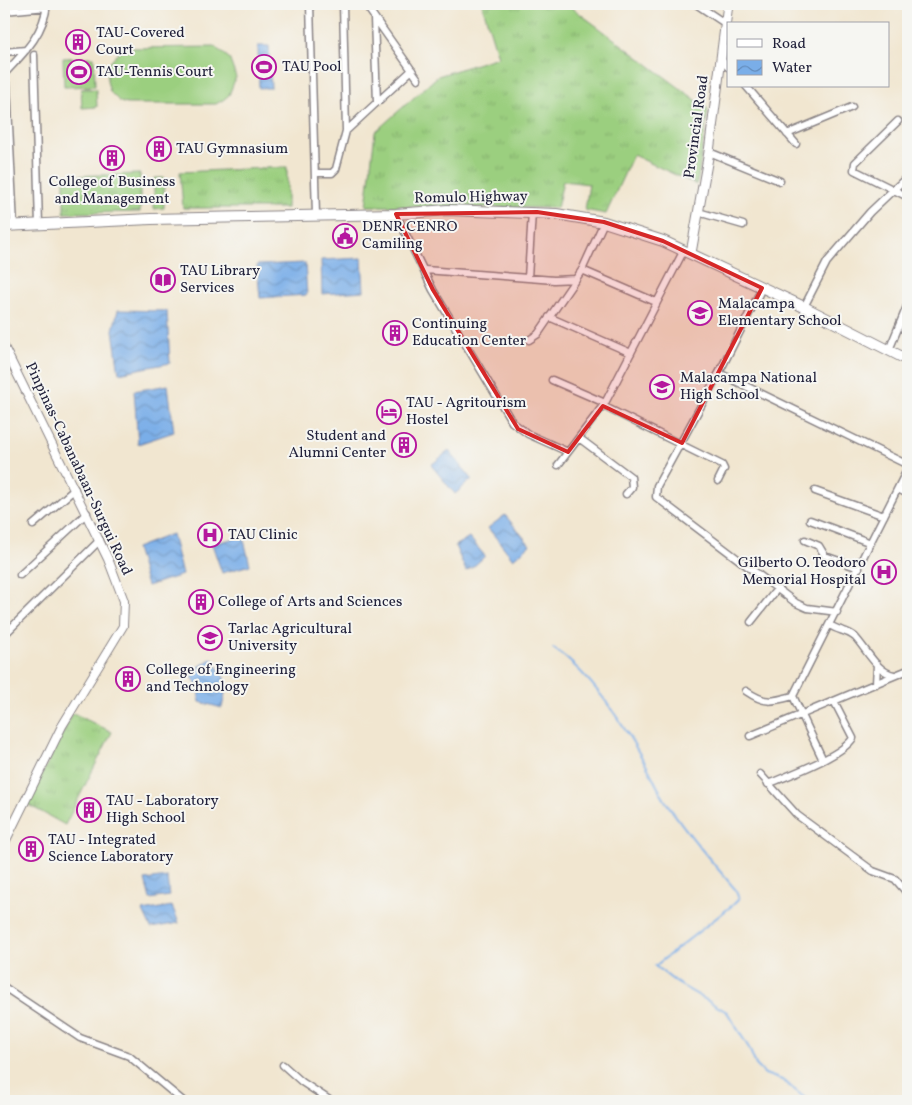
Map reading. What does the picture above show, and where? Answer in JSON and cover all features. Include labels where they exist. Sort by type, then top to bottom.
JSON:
[{"type":"highway","name":"Romulo Highway","points":[[9,226],[151,219],[396,214],[447,210],[532,212],[604,222],[637,231],[688,252],[804,307],[908,360]]},
{"type":"main road","name":"Provincial Road","points":[[688,252],[698,212],[709,152],[728,4]]},
{"type":"street","points":[[310,4],[316,215]]},
{"type":"street","points":[[315,173],[332,173],[336,169],[346,131],[343,4]]},
{"type":"street","points":[[365,4],[418,79]]},
{"type":"street","points":[[696,4],[726,24]]},
{"type":"street","points":[[4,11],[47,5],[41,28],[26,50],[4,74]]},
{"type":"street","points":[[374,17],[377,102]]},
{"type":"street","points":[[4,52],[26,50]]},
{"type":"street","points":[[34,55],[39,225]]},
{"type":"street","points":[[721,59],[727,66]]},
{"type":"street","points":[[346,131],[412,70]]},
{"type":"street","points":[[7,85],[9,226]]},
{"type":"street","points":[[748,88],[796,144]]},
{"type":"street","points":[[787,134],[852,107]]},
{"type":"street","points":[[898,122],[854,167],[857,173],[908,197]]},
{"type":"street","points":[[709,152],[780,181]]},
{"type":"street","points":[[804,307],[826,262],[892,190],[908,176]]},
{"type":"street","points":[[528,278],[532,212]]},
{"type":"street","points":[[698,212],[743,225]]},
{"type":"street","points":[[396,214],[425,270],[433,290],[512,422],[528,434],[568,452]]},
{"type":"street","points":[[529,340],[538,334],[576,280],[604,222]]},
{"type":"street","points":[[558,465],[604,404],[656,302],[688,252]]},
{"type":"street","points":[[425,270],[576,280]]},
{"type":"street","points":[[582,270],[656,302]]},
{"type":"street","points":[[762,288],[682,443],[657,486],[656,497],[777,589],[807,608],[837,612]]},
{"type":"street","points":[[889,350],[908,304]]},
{"type":"street","points":[[549,317],[631,354]]},
{"type":"street","name":"Pinpinas-Cabanabaan-Surgui Road","points":[[4,347],[100,540],[124,601],[123,626],[62,726],[4,844]]},
{"type":"street","points":[[719,373],[908,466],[859,568],[793,696],[767,702],[759,700],[746,691]]},
{"type":"street","points":[[552,380],[604,404],[722,465],[724,469],[718,481]]},
{"type":"street","points":[[579,438],[631,478],[632,487],[626,494]]},
{"type":"street","points":[[33,525],[75,489]]},
{"type":"street","points":[[898,489],[908,494]]},
{"type":"street","points":[[815,491],[884,516]]},
{"type":"street","points":[[20,574],[86,513]]},
{"type":"street","points":[[810,520],[871,543]]},
{"type":"street","points":[[4,635],[100,540]]},
{"type":"street","points":[[805,540],[819,546],[825,556],[859,568]]},
{"type":"street","points":[[751,622],[777,589]]},
{"type":"street","points":[[830,625],[854,636],[886,674],[895,676]]},
{"type":"street","points":[[876,664],[876,684]]},
{"type":"street","points":[[750,736],[908,670]]},
{"type":"street","points":[[793,696],[823,760]]},
{"type":"street","points":[[768,784],[823,760],[849,744],[853,738],[834,702]]},
{"type":"street","points":[[760,774],[797,815],[873,871],[895,879],[908,894]]},
{"type":"street","points":[[4,987],[80,1038],[129,1056],[183,1101]]},
{"type":"street","points":[[282,1065],[331,1101]]},
{"type":"highlighted area","points":[[537,212],[604,222],[663,241],[762,288],[682,443],[603,406],[568,452],[518,429],[433,290],[396,214]]},
{"type":"green space","points":[[482,4],[567,4],[708,109],[697,185],[633,155],[606,214],[585,210],[589,184],[563,181],[557,208],[366,206],[375,132],[438,76],[498,57]]},
{"type":"green space","points":[[215,47],[229,58],[236,77],[229,95],[216,104],[127,104],[120,102],[110,92],[107,81],[108,65],[120,51],[127,48]]},
{"type":"green space","name":"TAU-Tennis Court","points":[[94,57],[95,86],[64,87],[63,58]]},
{"type":"green space","points":[[81,89],[96,89],[97,107],[82,108]]},
{"type":"green space","points":[[287,167],[287,208],[183,208],[180,172]]},
{"type":"green space","points":[[140,174],[140,212],[64,213],[64,176]]},
{"type":"green space","points":[[154,178],[164,178],[164,208],[154,209]]},
{"type":"green space","points":[[73,713],[112,732],[65,825],[27,804]]},
{"type":"water","name":"TAU Pool","points":[[258,46],[269,46],[271,88],[259,88]]},
{"type":"water","points":[[362,258],[364,291],[322,294],[321,260]]},
{"type":"water","points":[[305,263],[307,295],[260,298],[257,265]]},
{"type":"water","points":[[118,310],[167,311],[170,363],[119,373],[113,330]]},
{"type":"water","points":[[168,385],[174,432],[138,444],[134,391]]},
{"type":"water","points":[[449,451],[472,479],[455,494],[431,465]]},
{"type":"water","points":[[505,515],[530,545],[513,559],[488,528]]},
{"type":"water","points":[[172,534],[182,575],[147,586],[136,548]]},
{"type":"water","points":[[243,536],[250,565],[222,573],[212,544]]},
{"type":"water","points":[[469,537],[485,556],[466,571],[455,546]]},
{"type":"water","points":[[212,658],[227,683],[222,708],[200,702],[197,685],[190,673]]},
{"type":"water","points":[[167,877],[169,896],[150,899],[145,880]]},
{"type":"water","points":[[172,906],[179,923],[151,928],[143,911]]},
{"type":"waterway","points":[[553,648],[580,671],[614,712],[666,802],[691,836],[735,889],[739,899],[655,966],[677,983],[727,1012],[749,1048],[756,1065],[765,1074],[782,1080],[809,1101]]},
{"type":"place","name":"TAU-Covered Court","points":[[78,42]]},
{"type":"place","name":"TAU Pool","points":[[264,67]]},
{"type":"place","name":"TAU-Tennis Court","points":[[79,72]]},
{"type":"place","name":"TAU Gymnasium","points":[[159,149]]},
{"type":"place","name":"College of Business and Management","points":[[112,158]]},
{"type":"place","name":"DENR CENRO Camiling","points":[[345,236]]},
{"type":"place","name":"TAU Library Services","points":[[163,280]]},
{"type":"place","name":"Malacampa Elementary School","points":[[700,313]]},
{"type":"place","name":"Continuing Education Center","points":[[395,333]]},
{"type":"place","name":"Malacampa National High School","points":[[662,387]]},
{"type":"place","name":"TAU - Agritourism Hostel","points":[[389,412]]},
{"type":"place","name":"Student and Alumni Center","points":[[404,445]]},
{"type":"place","name":"TAU Clinic","points":[[210,535]]},
{"type":"place","name":"Gilberto O. Teodoro Memorial Hospital","points":[[884,572]]},
{"type":"place","name":"College of Arts and Sciences","points":[[201,602]]},
{"type":"place","name":"Tarlac Agricultural University","points":[[210,638]]},
{"type":"place","name":"College of Engineering and Technology","points":[[128,679]]},
{"type":"place","name":"TAU - Laboratory High School","points":[[89,810]]},
{"type":"place","name":"TAU - Integrated Science Laboratory","points":[[31,849]]}]
